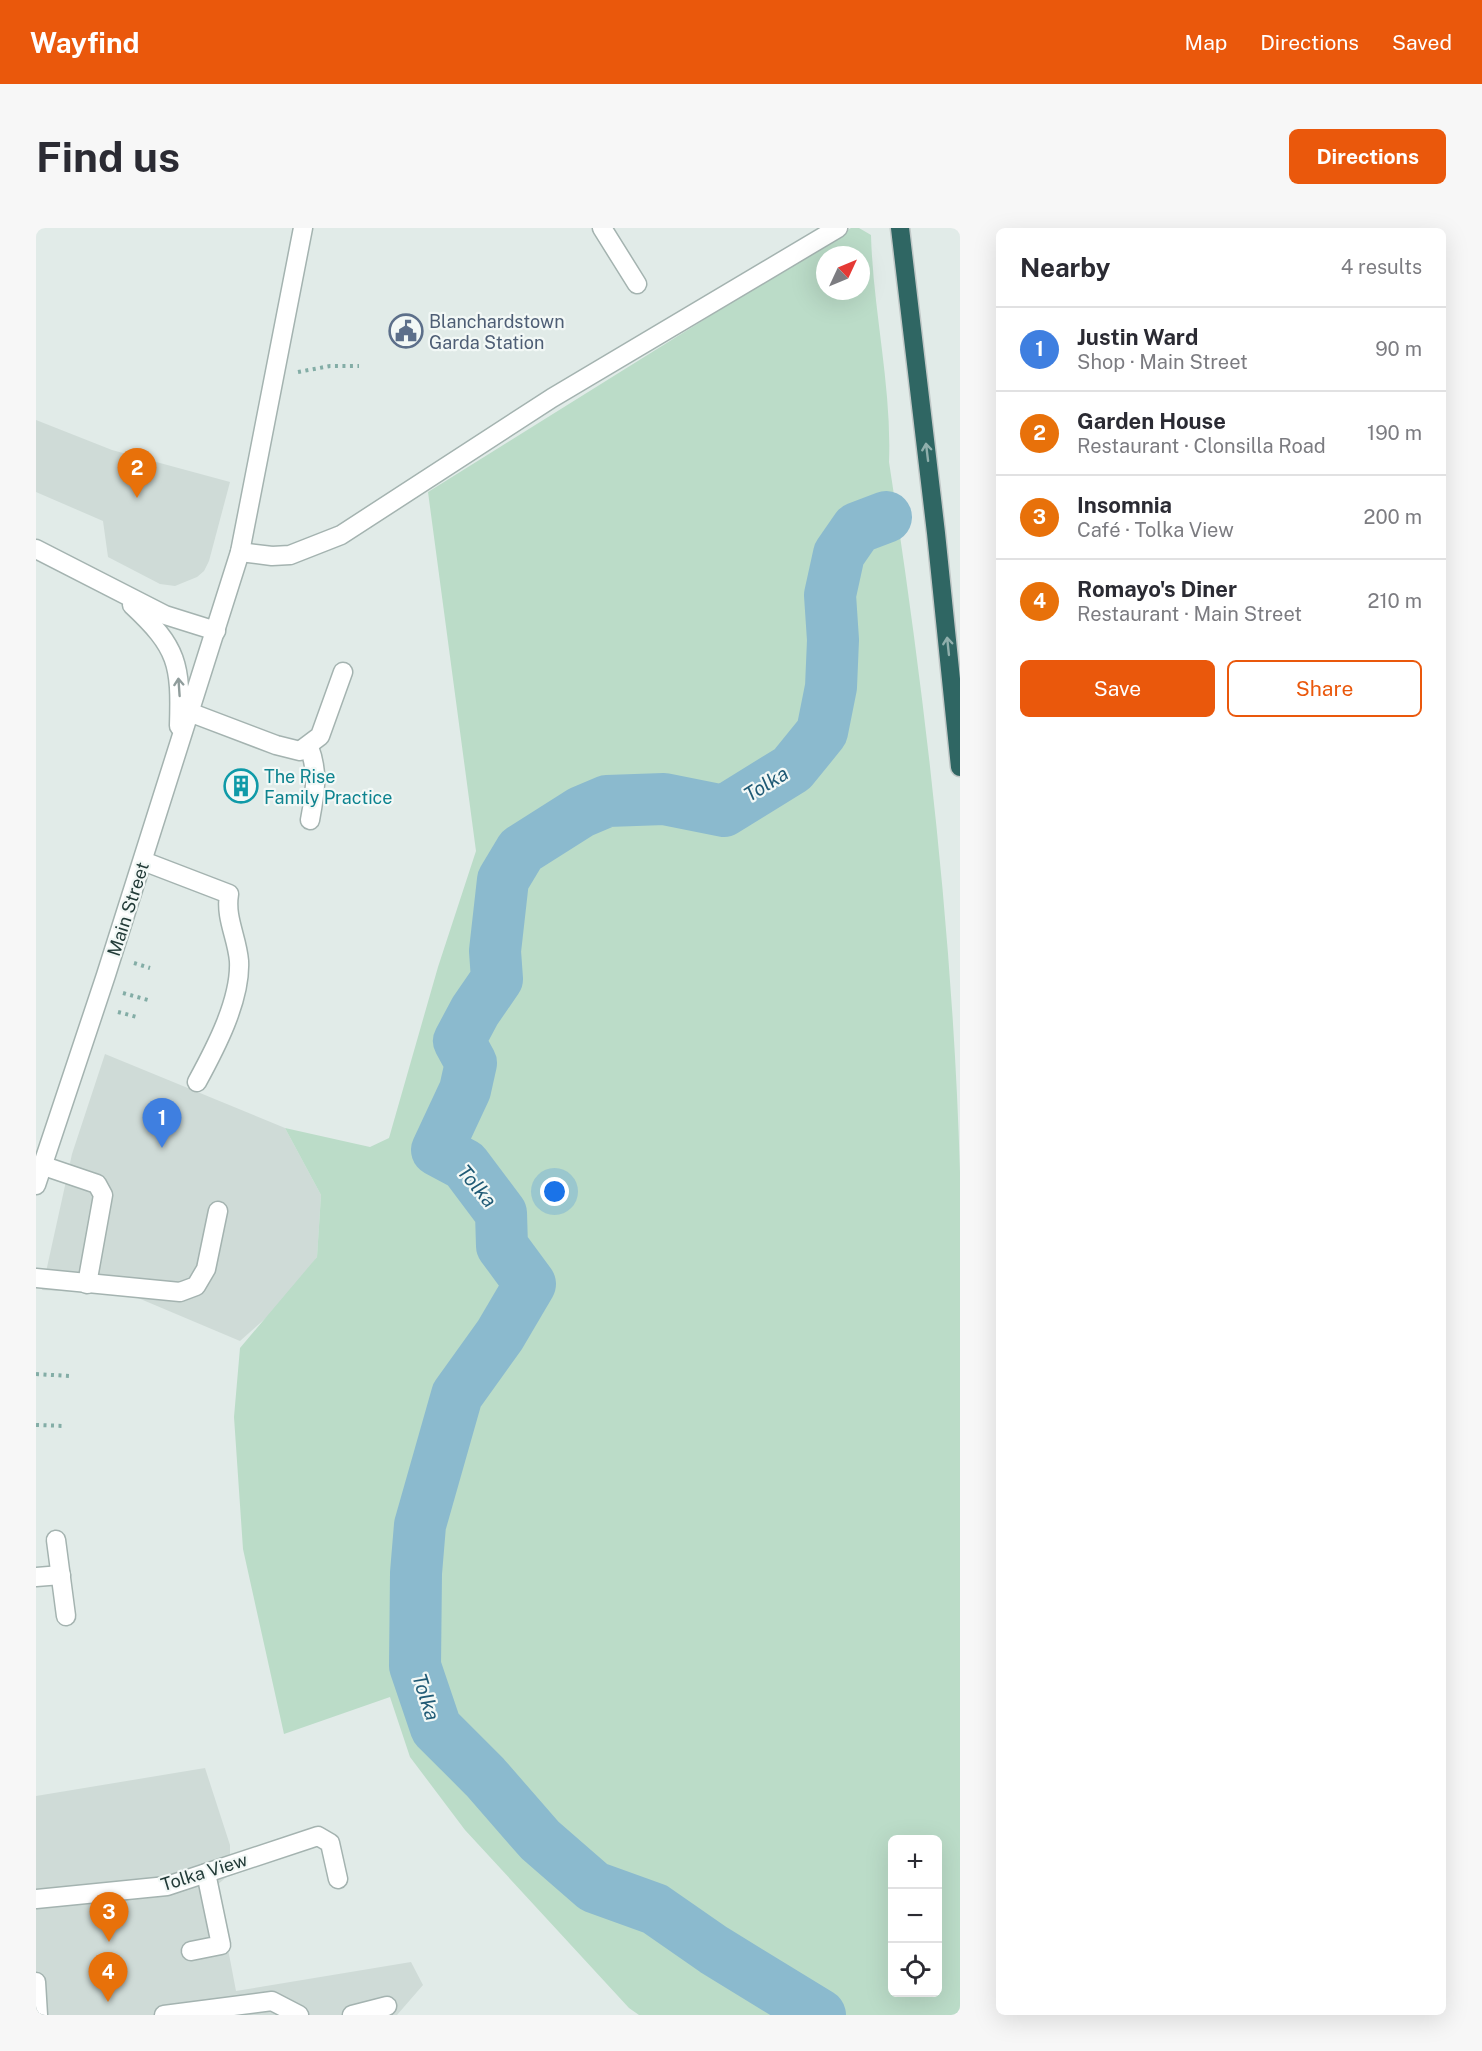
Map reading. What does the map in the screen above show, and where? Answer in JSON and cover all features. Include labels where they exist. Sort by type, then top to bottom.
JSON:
[{"type":"highway","points":[[900,228],[936,533],[960,767]]},
{"type":"street","name":"Main Street","points":[[36,1185],[41,1164],[143,861],[240,552],[303,228]]},
{"type":"street","points":[[602,228],[637,284]]},
{"type":"street","points":[[240,552],[272,556],[290,555],[341,535],[552,398],[838,228]]},
{"type":"street","points":[[36,549],[165,615],[216,632]]},
{"type":"street","points":[[117,591],[151,622],[172,649],[180,685],[178,746]]},
{"type":"street","points":[[189,712],[276,745],[300,751],[309,747],[320,736],[343,672]]},
{"type":"street","points":[[309,747],[315,764],[317,784],[310,820]]},
{"type":"street","points":[[143,861],[229,894],[227,909],[239,959],[238,972],[217,1045],[197,1082]]},
{"type":"street","points":[[41,1164],[97,1184],[103,1195],[87,1284]]},
{"type":"street","points":[[36,1278],[180,1292],[196,1286],[206,1269],[218,1211]]},
{"type":"street","points":[[56,1540],[66,1616]]},
{"type":"street","points":[[36,1577],[61,1575]]},
{"type":"street","name":"Tolka View","points":[[36,1899],[167,1886],[318,1836],[330,1843],[338,1880]]},
{"type":"street","points":[[191,1951],[221,1945],[206,1873]]},
{"type":"street","points":[[36,1983],[38,2015]]},
{"type":"street","points":[[164,2015],[272,2001],[299,2015]]},
{"type":"street","points":[[352,2015],[387,2006]]},
{"type":"path","points":[[273,373],[330,366],[359,366]]},
{"type":"path","points":[[130,961],[150,968]]},
{"type":"path","points":[[118,992],[148,1000]]},
{"type":"path","points":[[112,1011],[137,1017]]},
{"type":"path","points":[[36,1374],[69,1376]]},
{"type":"path","points":[[36,1425],[65,1426]]},
{"type":"shaded area","points":[[36,420],[112,450],[230,482],[209,561],[204,571],[197,577],[175,586],[160,584],[108,557],[103,521],[36,492]]},
{"type":"shaded area","points":[[105,1054],[285,1128],[321,1195],[317,1257],[285,1301],[240,1341],[131,1295],[42,1290],[72,1154]]},
{"type":"shaded area","points":[[205,1768],[230,1845],[230,1874],[216,1886],[236,1991],[411,1962],[423,1985],[397,2015],[36,2015],[36,1796]]},
{"type":"green space","points":[[851,228],[859,228],[871,235],[888,406],[889,462],[925,727],[944,905],[956,1083],[960,1172],[960,2015],[639,2015],[629,2008],[465,1830],[410,1757],[390,1697],[284,1734],[243,1549],[234,1417],[240,1348],[317,1257],[321,1195],[285,1128],[370,1147],[389,1138],[438,967],[476,851],[428,492],[816,250],[816,300],[870,300],[870,246],[822,246]]},
{"type":"waterway","name":"Tolka","points":[[820,2015],[714,1950],[655,1909],[594,1887],[540,1840],[485,1777],[436,1728],[415,1666],[416,1573],[420,1525],[457,1395],[500,1335],[530,1284],[502,1246],[501,1213],[465,1165],[437,1150],[465,1090],[471,1063],[459,1041],[475,1011],[497,979],[495,951],[503,880],[521,850],[581,812],[607,801],[664,799],[724,811],[792,769],[822,732],[831,687],[833,640],[830,595],[839,554],[857,528],[886,517]]},
{"type":"place","name":"Blanchardstown Garda Station","points":[[406,331]]},
{"type":"place","name":"Garden House","points":[[137,498]]},
{"type":"place","name":"The Rise Family Practice","points":[[241,786]]},
{"type":"place","name":"Justin Ward","points":[[162,1148]]},
{"type":"place","name":"Insomnia","points":[[109,1942]]},
{"type":"place","name":"Romayo's Diner","points":[[108,2002]]}]
